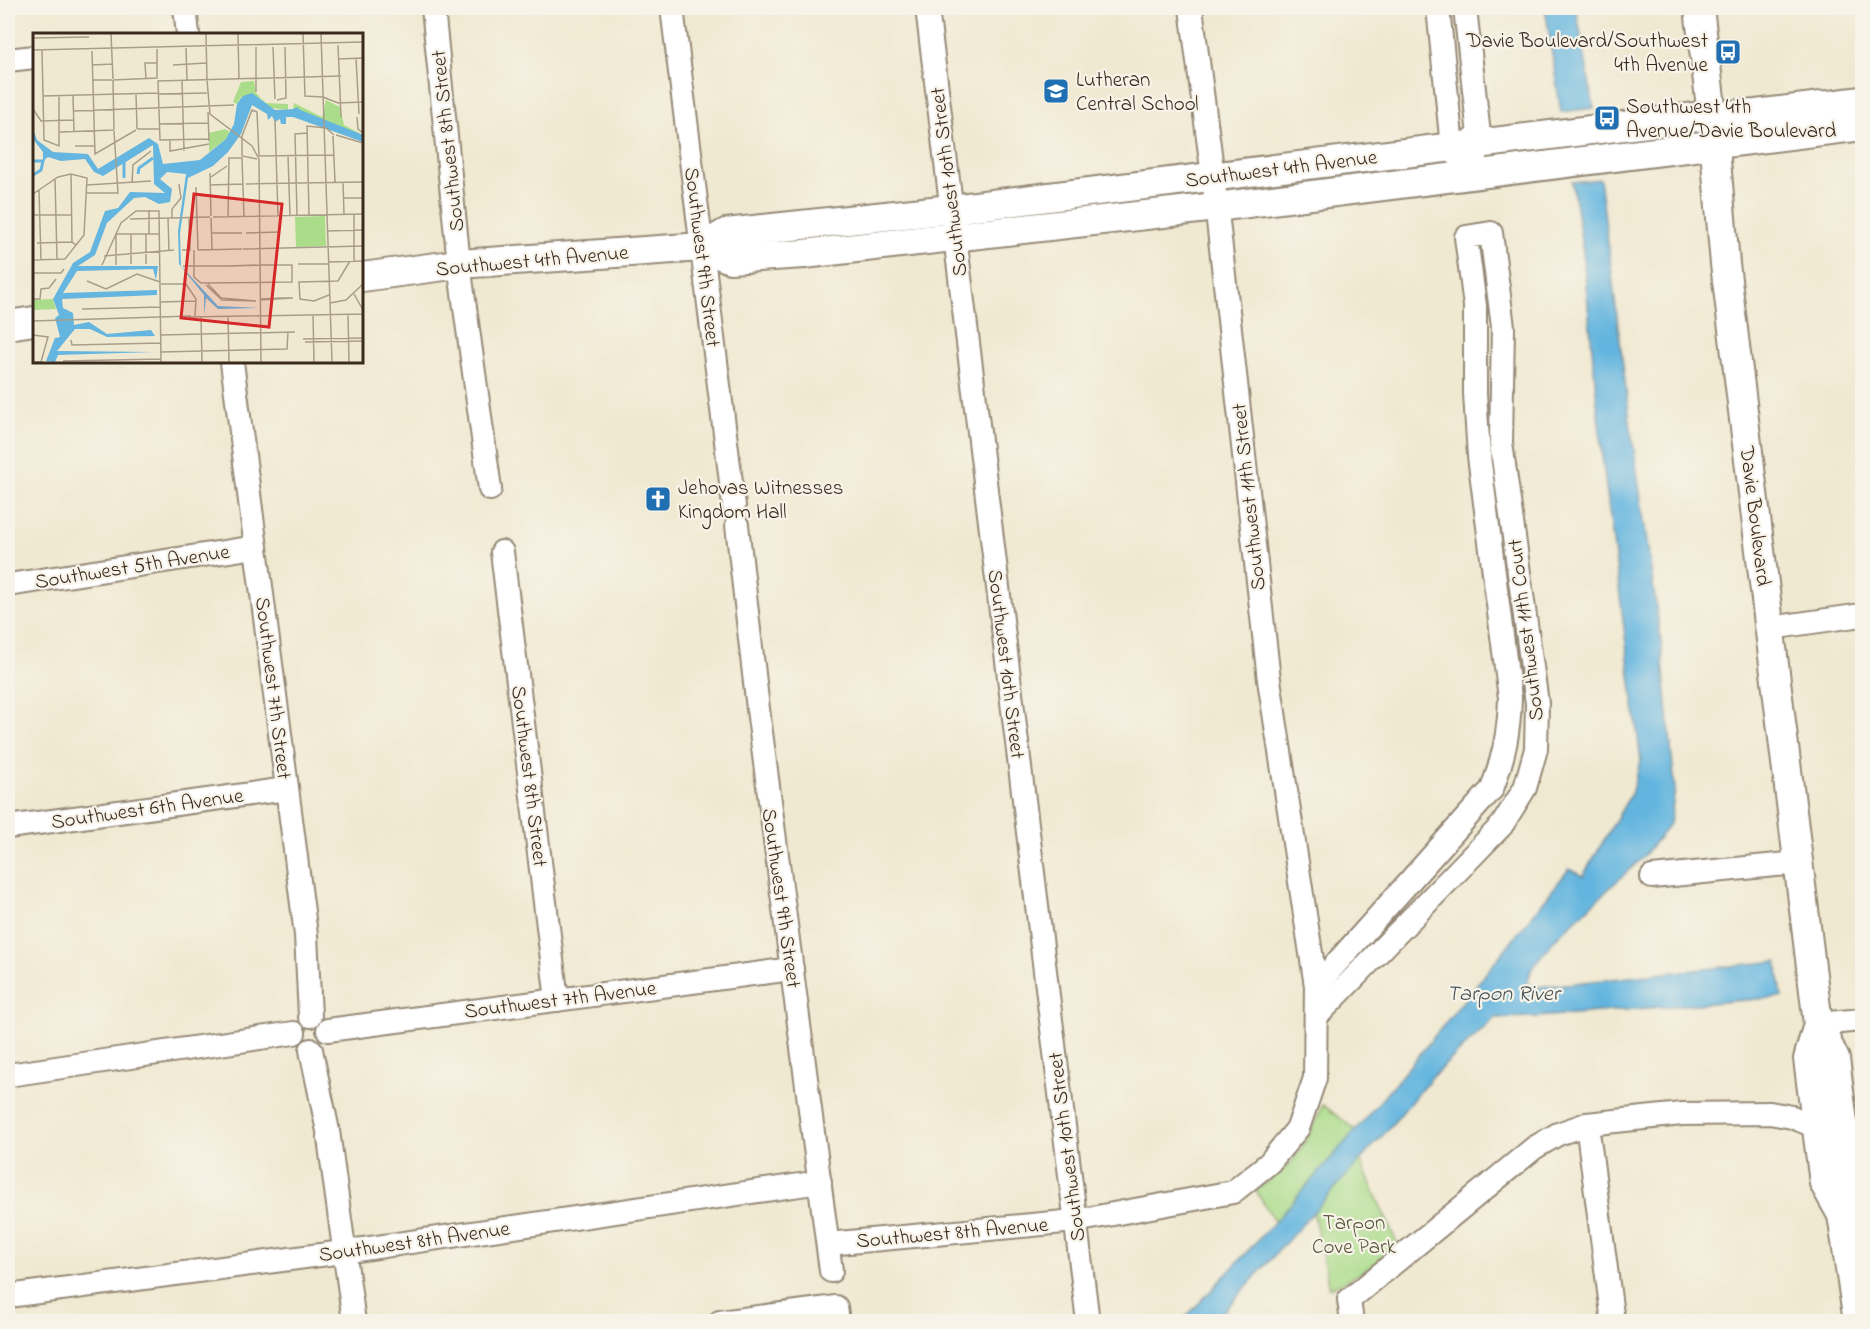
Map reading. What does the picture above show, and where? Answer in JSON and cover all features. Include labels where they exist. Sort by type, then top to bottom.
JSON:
[{"type":"main road","name":"Davie Boulevard","points":[[1699,8],[1712,115],[1725,264],[1818,1024],[1835,1059],[1850,1178],[1842,1215],[1858,1322]]},
{"type":"main road","name":"Southwest 4th Avenue","points":[[363,277],[459,264],[702,247],[726,233],[951,209],[1712,115],[1756,114],[1863,101]]},
{"type":"main road","name":"Southwest 4th Avenue","points":[[702,247],[730,260],[804,254],[1216,207],[1863,126]]},
{"type":"main road","points":[[8,325],[33,321]]},
{"type":"main road","name":"Davie Boulevard","points":[[1818,1024],[1808,1059],[1824,1183],[1842,1215]]},
{"type":"street","points":[[185,8],[188,33]]},
{"type":"street","name":"Southwest 8th Street","points":[[433,8],[459,264],[490,489]]},
{"type":"street","name":"Southwest 9th Street","points":[[672,8],[758,709],[831,1271]]},
{"type":"street","name":"Southwest 10th Street","points":[[927,8],[1088,1322]]},
{"type":"street","name":"Southwest 11th Street","points":[[1191,8],[1216,207],[1269,680],[1316,986]]},
{"type":"street","points":[[1438,8],[1470,175]]},
{"type":"street","points":[[1465,8],[1466,146]]},
{"type":"street","points":[[8,60],[33,57]]},
{"type":"street","name":"Southwest 11th Court","points":[[1316,986],[1491,789],[1503,757],[1509,728],[1510,698],[1479,456],[1475,394],[1475,306],[1466,237],[1491,233],[1503,327],[1502,443],[1537,703],[1536,749],[1525,788],[1502,825],[1316,1017]]},
{"type":"street","name":"Southwest 7th Street","points":[[232,363],[306,935],[310,1016]]},
{"type":"street","name":"Southwest 5th Avenue","points":[[8,585],[256,547]]},
{"type":"street","name":"Southwest 8th Street","points":[[502,552],[557,1000]]},
{"type":"street","points":[[1770,628],[1863,615]]},
{"type":"street","points":[[1504,654],[1530,651]]},
{"type":"street","name":"Southwest 6th Avenue","points":[[8,827],[287,789]]},
{"type":"street","points":[[1652,877],[1798,863]]},
{"type":"street","name":"Southwest 7th Avenue","points":[[328,1030],[792,969]]},
{"type":"street","name":"Southwest 8th Avenue","points":[[828,1244],[1075,1221],[1233,1192],[1269,1163],[1298,1128],[1315,1078],[1316,986]]},
{"type":"street","points":[[310,1016],[321,1019],[328,1030],[326,1043],[311,1050],[301,1047],[294,1034],[299,1020],[310,1016]]},
{"type":"street","points":[[1818,1024],[1863,1020]]},
{"type":"street","points":[[8,1075],[294,1034]]},
{"type":"street","points":[[311,1050],[328,1131],[354,1322]]},
{"type":"street","points":[[1351,1311],[1534,1148],[1558,1134],[1587,1124],[1682,1114],[1770,1113],[1792,1117],[1817,1127]]},
{"type":"street","points":[[1587,1124],[1613,1322]]},
{"type":"street","name":"Southwest 8th Avenue","points":[[8,1296],[343,1252],[820,1182]]},
{"type":"street","points":[[720,1322],[837,1314]]},
{"type":"green space","points":[[1323,1105],[1356,1130],[1275,1222],[1256,1191],[1292,1162],[1307,1139]]},
{"type":"green space","name":"Tarpon Cove Park","points":[[1360,1160],[1399,1248],[1365,1271],[1329,1288],[1313,1211]]},
{"type":"water","points":[[1545,8],[1576,8],[1594,108],[1561,112]]},
{"type":"water","name":"Tarpon River","points":[[1600,179],[1630,422],[1661,641],[1675,789],[1670,824],[1643,857],[1556,938],[1532,967],[1527,984],[1538,987],[1777,961],[1782,997],[1537,1017],[1495,1018],[1431,1078],[1384,1134],[1215,1321],[1182,1321],[1283,1212],[1381,1100],[1569,869],[1583,876],[1631,794],[1641,761],[1602,455],[1583,252],[1572,182]]},
{"type":"place","name":"Davie Boulevard/Southwest 4th Avenue","points":[[1728,52]]},
{"type":"place","name":"Lutheran Central School","points":[[1056,91]]},
{"type":"place","name":"Southwest 4th Avenue/Davie Boulevard","points":[[1607,118]]},
{"type":"place","name":"Jehovas Witnesses Kingdom Hall","points":[[658,499]]}]
